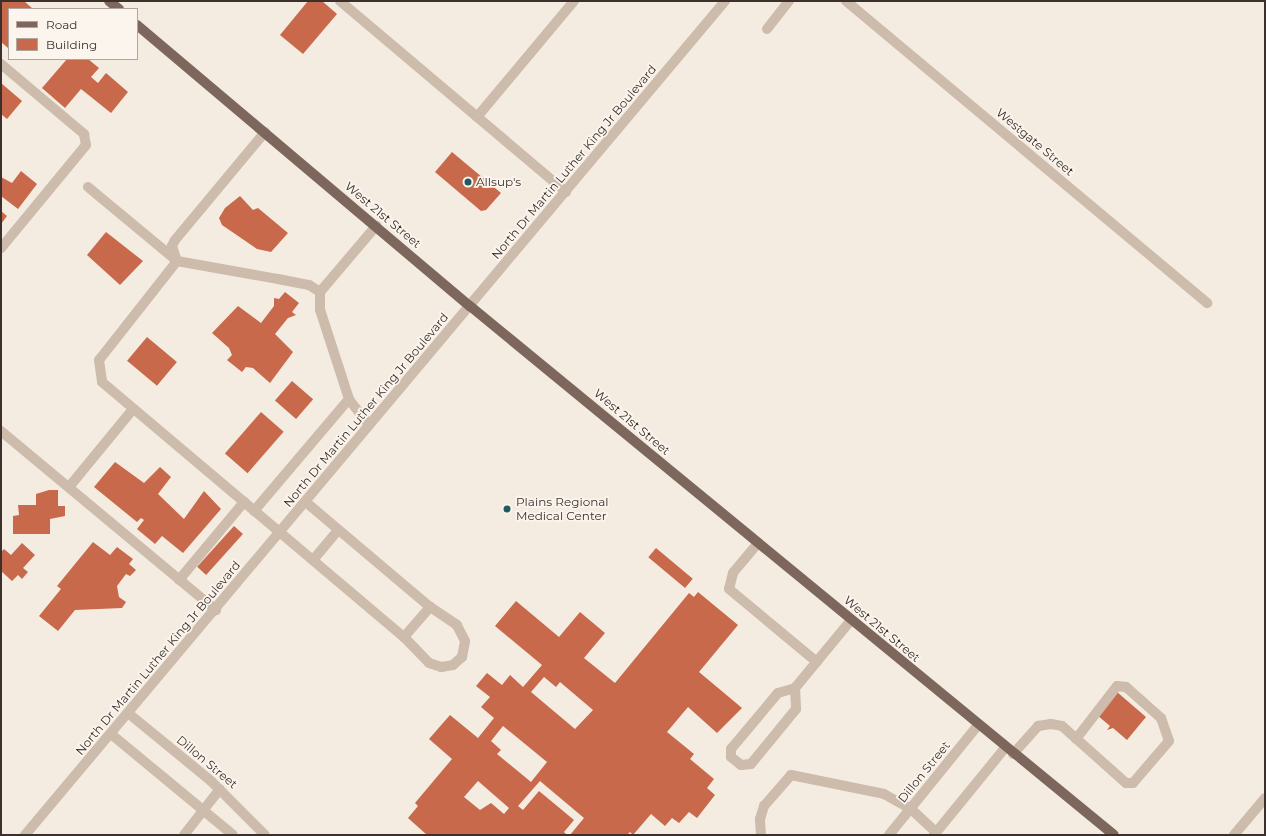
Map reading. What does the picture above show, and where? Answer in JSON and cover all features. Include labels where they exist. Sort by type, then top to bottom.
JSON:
[{"type":"main road","points":[[109,1],[118,8]]},
{"type":"main road","name":"West 21st Street","points":[[138,25],[470,306],[1004,748],[1114,835]]},
{"type":"street","points":[[340,1],[566,192]]},
{"type":"street","points":[[477,117],[574,1]]},
{"type":"street","name":"North Dr Martin Luther King Jr Boulevard","points":[[25,835],[307,503],[369,425],[725,1]]},
{"type":"street","points":[[767,29],[789,1]]},
{"type":"street","name":"Westgate Street","points":[[846,1],[1207,304]]},
{"type":"street","points":[[1,64],[84,134],[86,145],[1,248]]},
{"type":"street","points":[[177,261],[172,246],[175,240],[265,132]]},
{"type":"street","points":[[88,187],[177,261],[278,279],[320,292]]},
{"type":"street","points":[[369,425],[349,399],[320,310],[320,292],[376,226]]},
{"type":"street","points":[[177,261],[99,360],[102,382],[404,637],[420,655],[441,667],[453,665],[462,657],[465,640],[457,625],[430,607],[307,503]]},
{"type":"street","points":[[254,511],[349,399]]},
{"type":"street","points":[[69,487],[133,409]]},
{"type":"street","points":[[1,431],[216,610]]},
{"type":"street","points":[[179,580],[244,502]]},
{"type":"street","points":[[313,560],[338,530]]},
{"type":"street","points":[[758,543],[733,573],[729,589],[817,662]]},
{"type":"street","points":[[404,637],[430,607]]},
{"type":"street","points":[[796,688],[796,709],[751,764],[741,765],[731,757],[731,749],[778,693],[796,688],[851,620]]},
{"type":"street","points":[[1013,754],[1038,726],[1062,726],[1076,739],[1126,783],[1133,783],[1169,741],[1161,718],[1126,687],[1117,686],[1076,739]]},
{"type":"street","name":"Dillon Street","points":[[128,713],[220,789],[265,835]]},
{"type":"street","name":"Dillon Street","points":[[890,835],[978,726]]},
{"type":"street","points":[[112,734],[233,835]]},
{"type":"street","points":[[761,835],[760,819],[764,806],[791,775],[884,794],[911,809],[935,834],[1004,748]]},
{"type":"street","points":[[184,835],[220,789]]},
{"type":"street","points":[[1234,835],[1265,798]]},
{"type":"building","points":[[1,1],[24,1],[32,8],[8,8],[8,48],[1,42]]},
{"type":"building","points":[[308,1],[322,1],[337,14],[303,54],[280,35]]},
{"type":"building","points":[[66,60],[89,60],[99,68],[91,77],[98,83],[106,73],[128,92],[111,113],[81,89],[65,108],[42,88]]},
{"type":"building","points":[[1,83],[22,101],[7,119],[1,114]]},
{"type":"building","name":"Allsup's","points":[[452,152],[501,193],[486,210],[481,211],[435,172]]},
{"type":"building","points":[[21,171],[37,184],[18,209],[1,196],[1,177],[12,183]]},
{"type":"building","points":[[240,196],[253,210],[258,208],[288,233],[271,252],[257,249],[222,225],[219,218],[225,208]]},
{"type":"building","points":[[1,211],[7,216],[1,224]]},
{"type":"building","points":[[106,232],[143,261],[120,285],[87,255]]},
{"type":"building","points":[[285,292],[299,303],[292,312],[296,315],[288,318],[275,334],[293,352],[270,383],[253,368],[246,367],[242,372],[227,360],[232,355],[229,348],[212,333],[238,306],[261,323],[274,306],[274,298],[279,299]]},
{"type":"building","points":[[147,337],[177,362],[157,386],[127,361]]},
{"type":"building","points":[[292,381],[313,399],[296,419],[275,401]]},
{"type":"building","points":[[261,412],[284,432],[248,473],[225,454]]},
{"type":"building","points":[[115,462],[144,483],[160,467],[171,477],[158,494],[184,519],[204,491],[221,509],[183,553],[162,536],[155,544],[137,529],[144,520],[141,518],[137,522],[94,487]]},
{"type":"building","points":[[49,490],[58,490],[58,506],[65,506],[65,516],[50,519],[50,534],[13,534],[13,516],[19,515],[18,505],[36,505],[36,494]]},
{"type":"building","points":[[234,526],[243,534],[206,575],[197,567]]},
{"type":"building","points":[[93,542],[110,555],[117,547],[133,559],[129,564],[136,570],[130,576],[126,574],[117,586],[119,597],[126,602],[122,608],[75,610],[58,631],[39,616],[61,589],[57,586]]},
{"type":"building","points":[[22,543],[35,555],[23,568],[28,572],[22,579],[18,575],[12,581],[1,571],[1,552],[4,549],[11,555]]},
{"type":"building","points":[[656,548],[693,579],[685,588],[648,557]]},
{"type":"building","points":[[698,592],[738,625],[699,672],[742,708],[717,733],[688,707],[667,732],[694,754],[690,759],[714,779],[707,788],[715,795],[697,818],[689,812],[679,823],[672,818],[665,826],[651,814],[633,835],[630,832],[627,835],[570,835],[584,818],[540,781],[518,806],[523,810],[539,791],[574,820],[564,832],[567,835],[427,835],[408,818],[418,806],[415,803],[452,759],[429,739],[450,715],[478,738],[494,718],[481,707],[490,697],[476,686],[487,673],[502,685],[510,675],[523,687],[542,665],[495,626],[516,601],[559,637],[580,612],[605,633],[584,658],[615,683],[689,593],[694,597]],"holes":[[[544,677],[556,687],[560,682],[593,710],[575,729],[531,692]],[[503,726],[547,762],[531,782],[497,754],[501,750],[491,741]],[[478,781],[509,808],[504,814],[491,803],[480,810],[464,797]]]},
{"type":"building","points":[[1117,692],[1146,717],[1127,740],[1113,728],[1107,730],[1110,726],[1097,715]]},
{"type":"place","name":"Allsup's","points":[[468,182]]},
{"type":"place","name":"Plains Regional Medical Center","points":[[507,509]]}]
